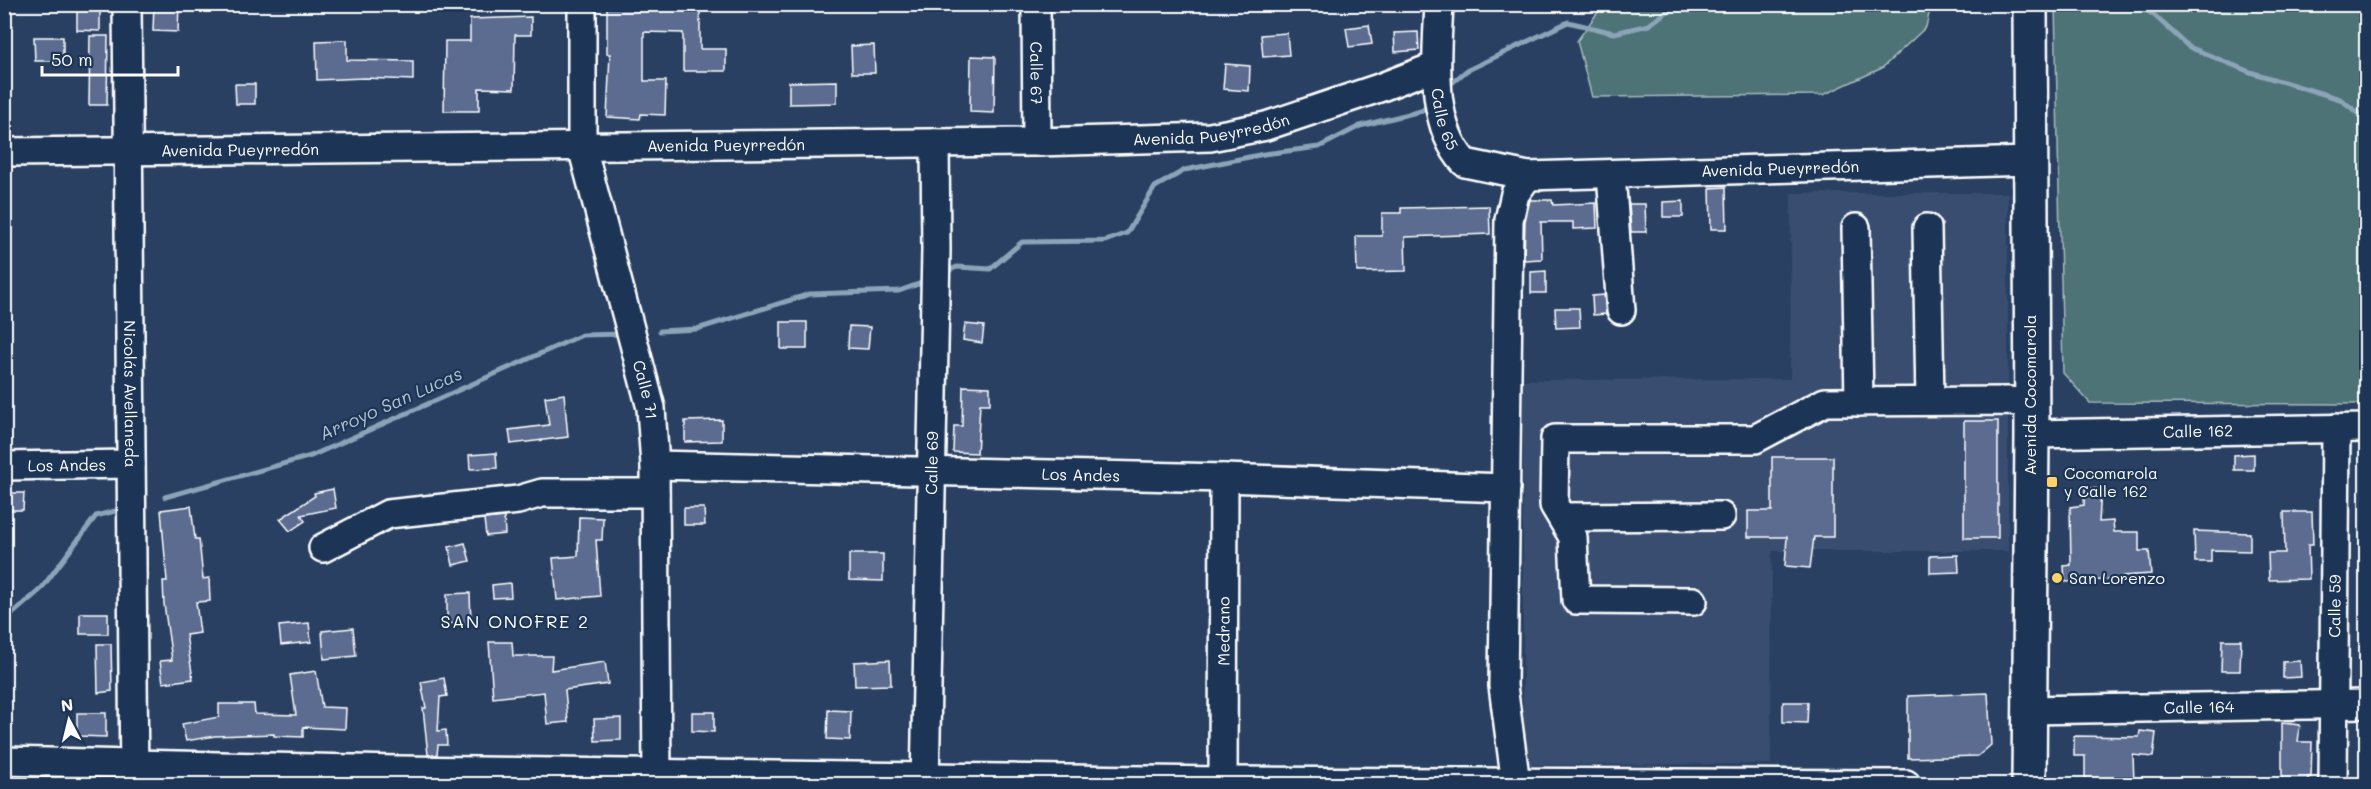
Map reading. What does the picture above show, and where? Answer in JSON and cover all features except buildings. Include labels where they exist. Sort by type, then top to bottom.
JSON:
[{"type":"main road","name":"Avenida Cocomarola","points":[[2029,784],[2030,4]]},
{"type":"street","name":"Nicolás Avellaneda","points":[[127,4],[134,774]]},
{"type":"street","name":"Calle 71","points":[[582,4],[582,147],[651,408],[655,465],[657,778]]},
{"type":"street","name":"Calle 67","points":[[1035,4],[1037,142]]},
{"type":"street","name":"Calle 65","points":[[1439,4],[1436,66],[1438,100],[1448,136],[1457,155],[1465,163],[1528,176]]},
{"type":"street","name":"Avenida Pueyrredón","points":[[4,152],[1037,142],[1210,137],[1266,126],[1436,66]]},
{"type":"street","name":"Calle 69","points":[[925,781],[935,275],[935,142]]},
{"type":"street","name":"Avenida Pueyrredón","points":[[1528,176],[2030,161]]},
{"type":"street","points":[[1611,174],[1621,310]]},
{"type":"street","points":[[1516,784],[1503,686],[1509,220],[1515,194],[1528,176]]},
{"type":"street","points":[[1857,228],[1860,402]]},
{"type":"street","points":[[1927,228],[1930,401]]},
{"type":"street","name":"Calle 162","points":[[1562,517],[1554,505],[1555,439],[1755,439],[1825,402],[2008,400],[2031,418],[2367,428]]},
{"type":"street","name":"Calle 59","points":[[2333,784],[2336,428]]},
{"type":"street","name":"Los Andes","points":[[4,466],[131,464]]},
{"type":"street","name":"Los Andes","points":[[655,465],[1224,478],[1506,488]]},
{"type":"street","name":"Medrano","points":[[1223,783],[1224,478]]},
{"type":"street","points":[[323,548],[388,514],[518,500],[542,493],[655,493]]},
{"type":"street","points":[[1693,601],[1576,600],[1573,537],[1562,517],[1721,516]]},
{"type":"street","name":"Calle 164","points":[[2029,710],[2367,704]]},
{"type":"street","points":[[4,761],[134,774],[1223,783],[1906,784]]},
{"type":"shaded area","points":[[1791,193],[2008,193],[2008,551],[1772,551],[1771,764],[1523,765],[1523,380],[1790,379]]},
{"type":"green space","points":[[1603,5],[1931,5],[1926,27],[1882,68],[1823,95],[1592,97],[1577,41]]},
{"type":"green space","points":[[2055,5],[2366,5],[2366,404],[2090,403],[2063,373]]},
{"type":"waterway","name":"Arroyo San Lucas","points":[[1446,88],[1466,71],[1568,22],[1614,33],[1649,25],[1677,4]]},
{"type":"waterway","name":"Arroyo San Lucas","points":[[1878,4],[1880,9],[1925,4]]},
{"type":"waterway","name":"Arroyo San Lucas","points":[[2137,4],[2155,16],[2189,47],[2250,72],[2340,99],[2361,115],[2366,124]]},
{"type":"waterway","name":"Arroyo San Lucas","points":[[943,273],[957,267],[990,269],[1022,242],[1105,241],[1127,233],[1155,187],[1185,170],[1264,154],[1319,147],[1360,126],[1421,111],[1430,103]]},
{"type":"waterway","name":"Arroyo San Lucas","points":[[660,331],[697,329],[810,294],[899,291],[927,281]]},
{"type":"waterway","name":"Arroyo San Lucas","points":[[165,497],[311,456],[582,335],[624,334]]},
{"type":"waterway","name":"Arroyo San Lucas","points":[[4,621],[41,589],[96,516],[123,509]]},
{"type":"place","name":"Cocomarola y Calle 162","points":[[2052,482]]},
{"type":"place","name":"San Lorenzo","points":[[2057,578]]},
{"type":"district","name":"SAN ONOFRE 2","points":[[515,622]]}]
